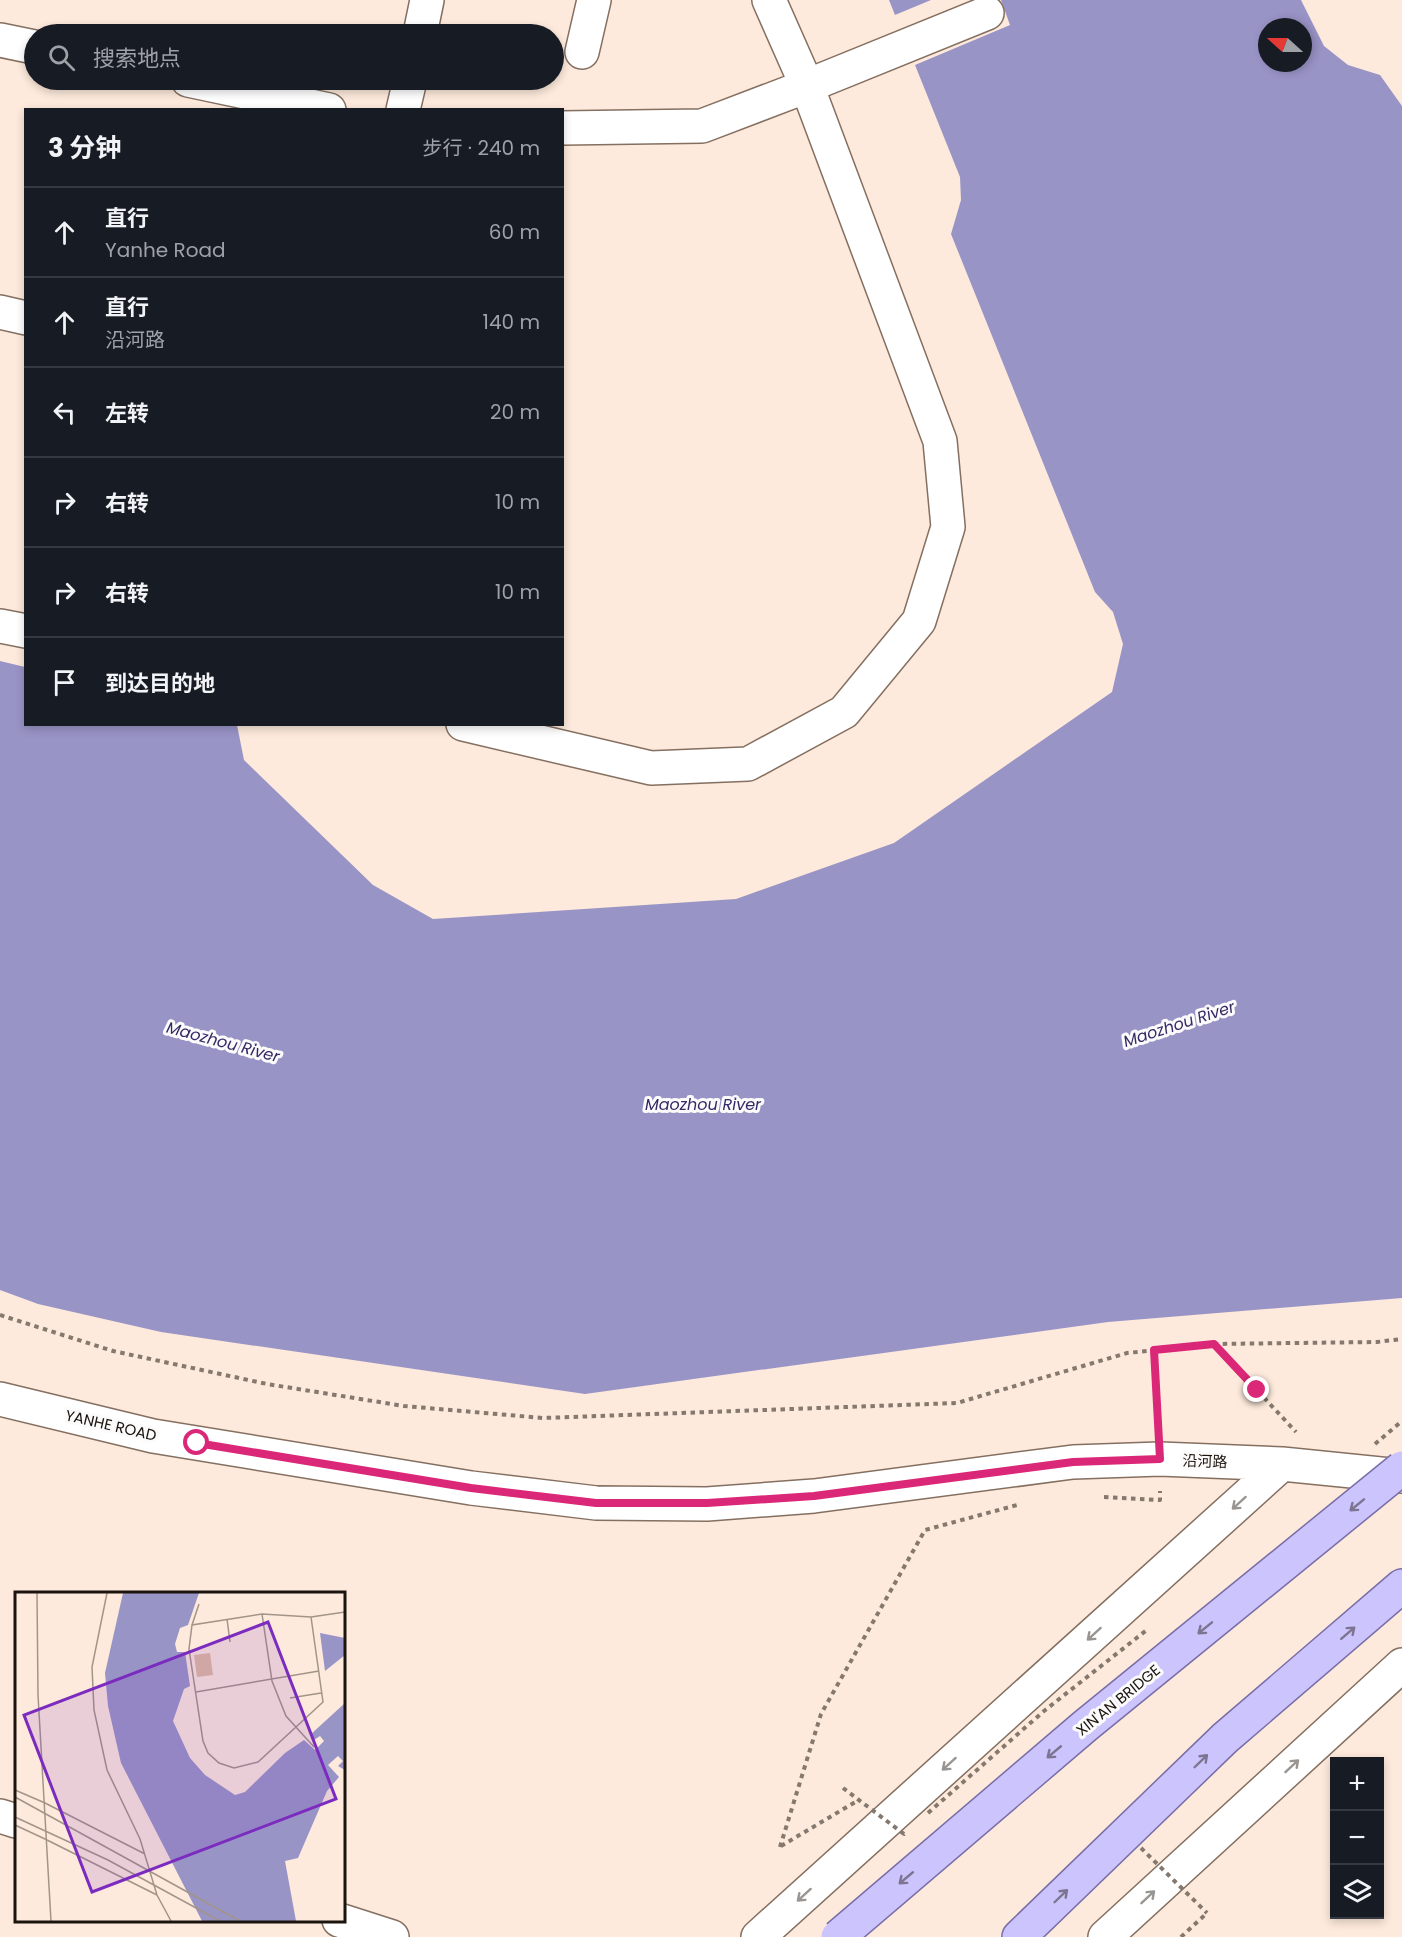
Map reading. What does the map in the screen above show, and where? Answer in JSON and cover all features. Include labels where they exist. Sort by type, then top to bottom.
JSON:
[{"type":"main road","name":"XIN'AN BRIDGE","points":[[838,1937],[1094,1719],[1402,1468]]},
{"type":"main road","points":[[1018,1937],[1225,1738],[1402,1586]]},
{"type":"street","points":[[422,24],[427,0]]},
{"type":"street","points":[[582,52],[594,0]]},
{"type":"street","points":[[472,726],[651,768],[748,764],[844,712],[919,621],[948,527],[940,441],[807,86],[769,0]]},
{"type":"street","points":[[564,128],[702,126],[987,13]]},
{"type":"street","points":[[0,39],[24,45]]},
{"type":"street","points":[[235,90],[320,108]]},
{"type":"street","points":[[403,108],[408,90]]},
{"type":"street","points":[[0,312],[24,318]]},
{"type":"street","points":[[0,626],[24,631]]},
{"type":"street","name":"YANHE ROAD","points":[[0,1399],[153,1436],[471,1488],[596,1503],[707,1503],[814,1496],[1073,1462],[1160,1459]]},
{"type":"street","name":"沿河路","points":[[1160,1459],[1329,1467],[1402,1476]]},
{"type":"street","points":[[758,1937],[1282,1464]]},
{"type":"street","points":[[1105,1937],[1402,1665]]},
{"type":"street","points":[[0,1816],[15,1821]]},
{"type":"street","points":[[345,1922],[392,1937]]},
{"type":"path","points":[[0,1315],[113,1351],[267,1384],[404,1406],[543,1418],[957,1403],[1127,1353],[1214,1344],[1377,1342],[1402,1339]]},
{"type":"path","points":[[1214,1344],[1329,1467]]},
{"type":"path","points":[[1093,1496],[1160,1500],[1154,1350]]},
{"type":"path","points":[[1366,1451],[1402,1421]]},
{"type":"path","points":[[858,1800],[780,1847],[821,1714],[925,1530],[1025,1503]]},
{"type":"path","points":[[921,1819],[1044,1711],[1156,1622]]},
{"type":"path","points":[[843,1788],[904,1834],[913,1826]]},
{"type":"path","points":[[1141,1848],[1207,1913],[1181,1937]]},
{"type":"water","points":[[889,0],[931,0],[895,15]]},
{"type":"water","name":"Maozhou River","points":[[1001,0],[1301,0],[1310,18],[1258,18],[1258,72],[1312,72],[1312,22],[1324,46],[1348,65],[1380,75],[1402,106],[1402,1298],[1108,1322],[585,1394],[161,1332],[38,1304],[0,1290],[0,661],[24,667],[24,726],[237,726],[244,760],[373,885],[433,919],[736,899],[894,843],[1112,692],[1123,644],[1113,612],[1095,592],[951,234],[961,200],[960,177],[915,65],[1010,25]]},
{"type":"route","points":[[197,1443],[492,1491],[596,1503],[707,1503],[814,1496],[1073,1462],[1160,1459],[1154,1350],[1214,1344],[1257,1390]]}]
